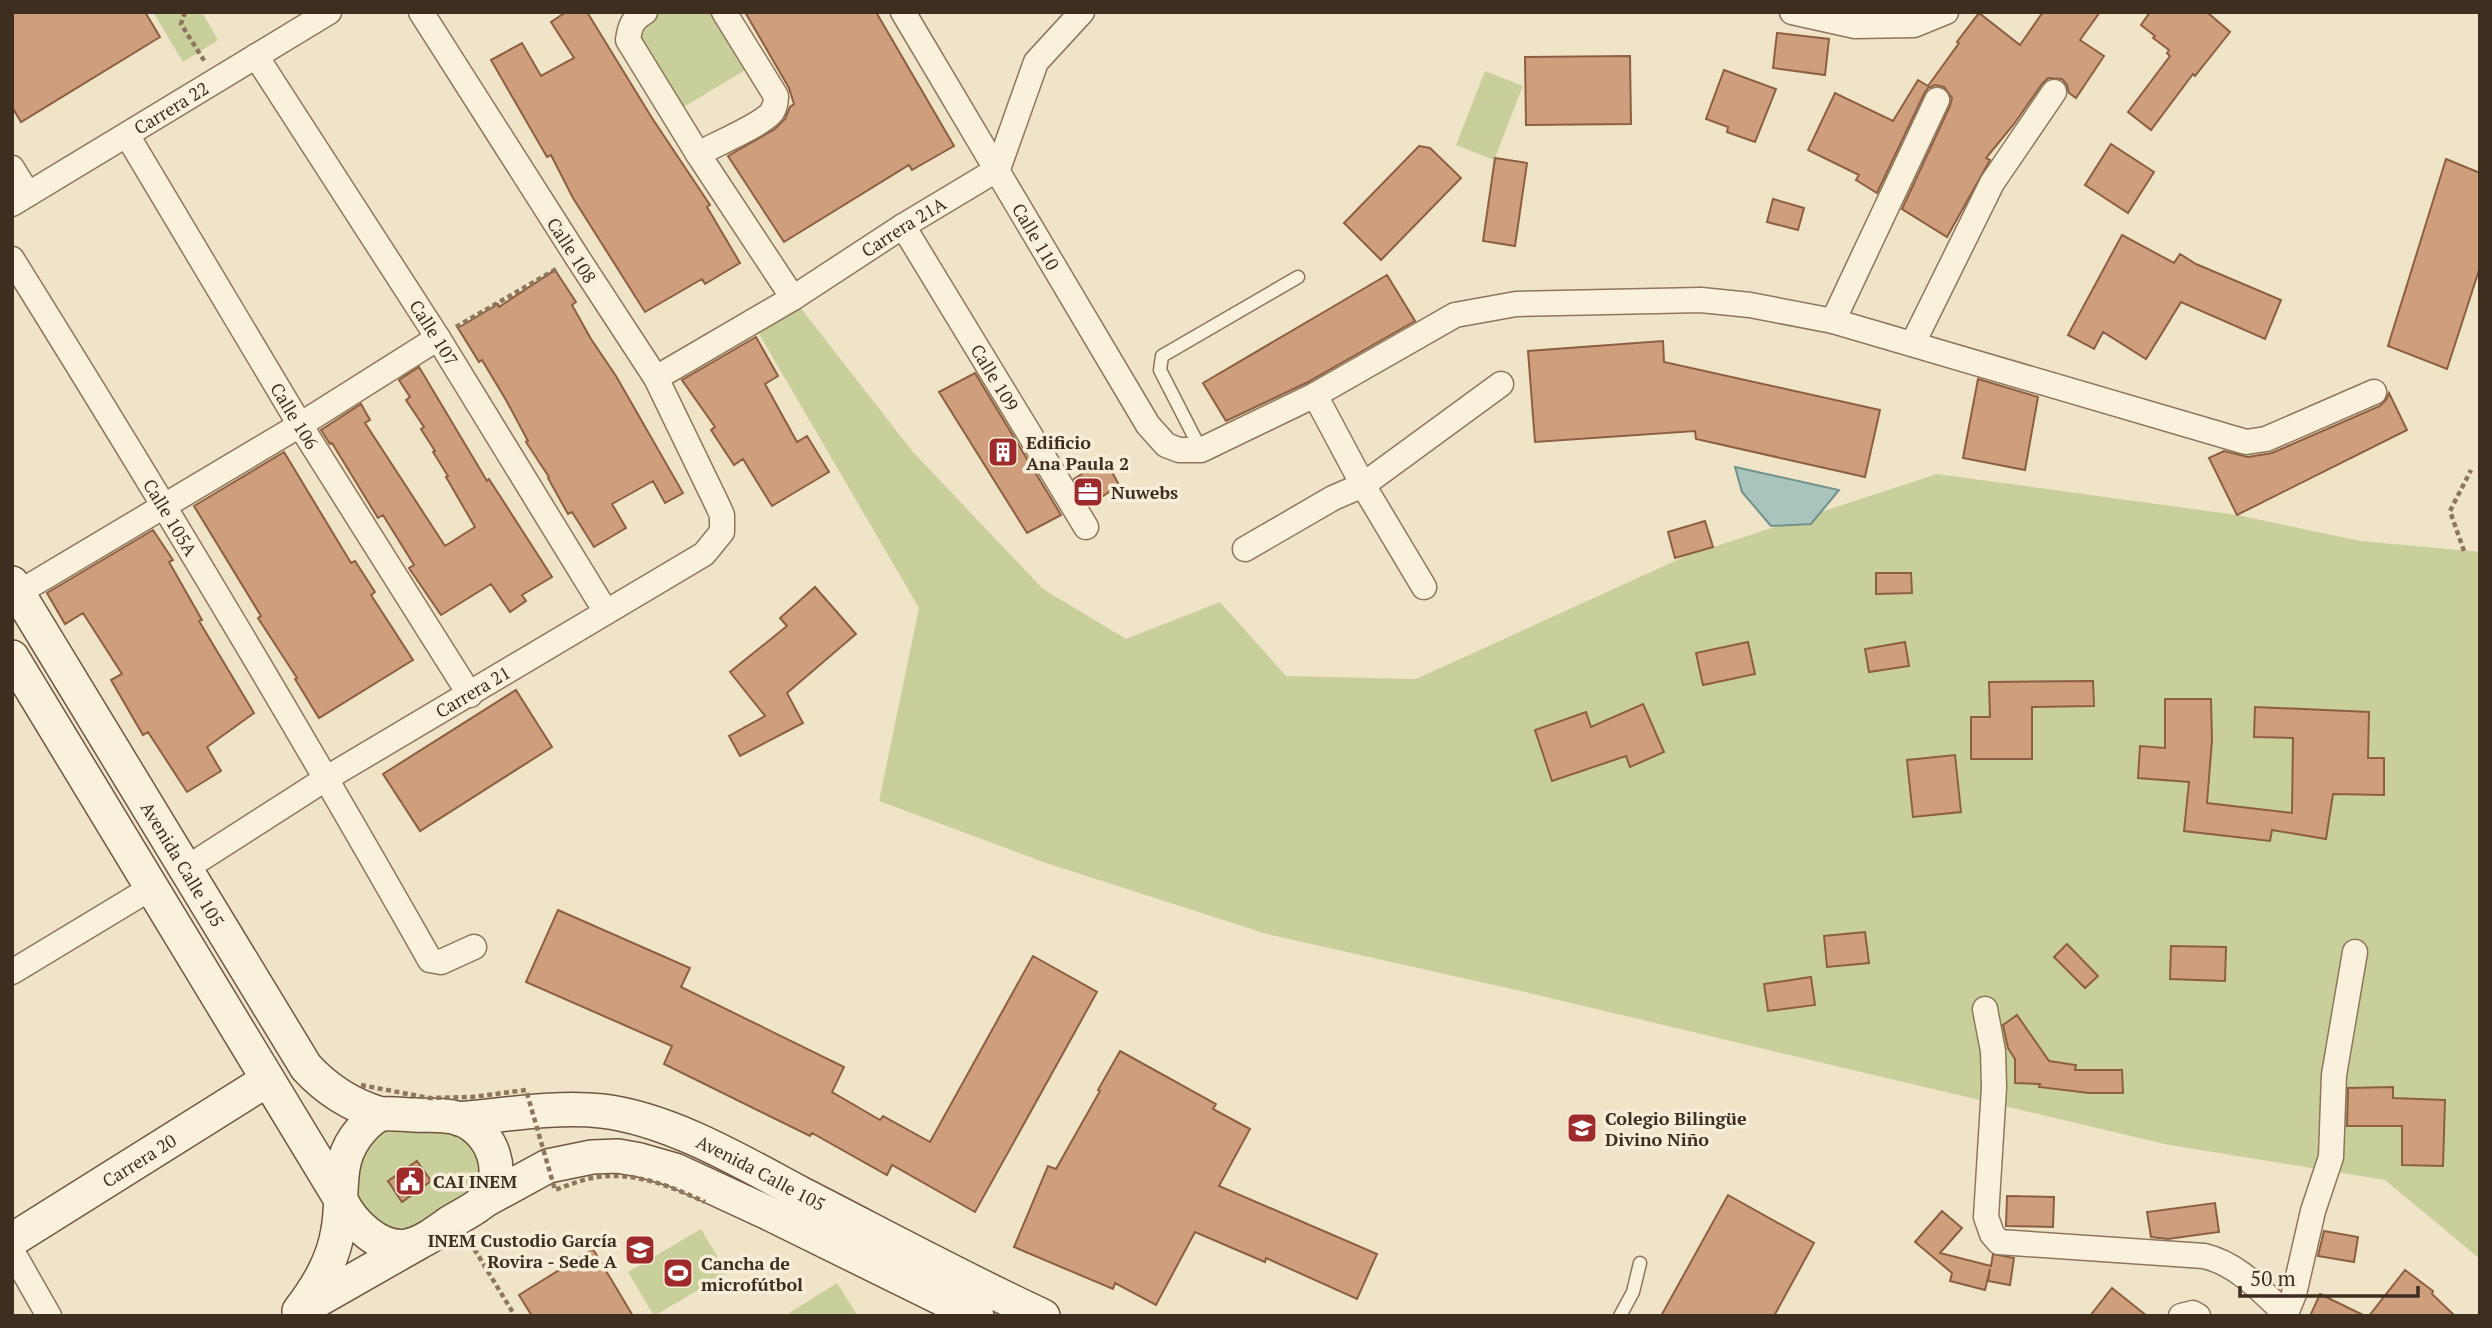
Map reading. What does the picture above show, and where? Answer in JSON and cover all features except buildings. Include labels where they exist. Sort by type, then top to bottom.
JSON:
[{"type":"main road","name":"Avenida Calle 105","points":[[15,588],[306,1067],[322,1085],[344,1100],[380,1114]]},
{"type":"main road","points":[[12,657],[354,1221],[383,1241],[405,1246],[421,1242]]},
{"type":"main road","name":"Carrera 20","points":[[12,1240],[267,1080]]},
{"type":"main road","name":"Avenida Calle 105","points":[[459,1119],[559,1110],[603,1111],[658,1126],[693,1139],[766,1175],[1043,1316]]},
{"type":"main road","points":[[380,1114],[459,1119],[481,1132],[494,1153],[496,1170],[493,1186],[484,1200],[421,1242],[294,1313],[320,1281],[328,1264],[338,1229],[340,1183],[348,1150],[356,1136],[380,1114]]},
{"type":"main road","name":"Avenida Calle 105","points":[[484,1200],[548,1166],[592,1157],[618,1156],[640,1160],[675,1170],[768,1213],[977,1316]]},
{"type":"street","name":"Carrera 22","points":[[20,199],[329,12]]},
{"type":"street","name":"Calle 108","points":[[421,12],[656,378],[699,462],[712,494]]},
{"type":"street","points":[[645,12],[635,18],[628,40],[698,154],[793,299]]},
{"type":"street","points":[[698,154],[756,124],[771,114],[775,104],[776,96],[724,12]]},
{"type":"street","name":"Calle 110","points":[[903,12],[1148,425],[1166,445],[1190,450]]},
{"type":"street","points":[[998,169],[1036,62],[1082,12]]},
{"type":"street","points":[[1792,12],[1855,26],[1914,26],[1946,12]]},
{"type":"street","name":"Calle 107","points":[[256,56],[438,338],[606,612]]},
{"type":"street","points":[[1913,344],[1992,183],[2054,92]]},
{"type":"street","points":[[1833,321],[1937,100]]},
{"type":"street","name":"Calle 106","points":[[127,135],[300,425],[470,695]]},
{"type":"street","points":[[12,168],[20,199]]},
{"type":"street","name":"Carrera 21A","points":[[656,378],[793,299],[903,226],[998,169]]},
{"type":"street","name":"Calle 109","points":[[903,226],[1086,527]]},
{"type":"street","name":"Calle 105A","points":[[12,259],[165,505],[327,778],[430,960],[441,962],[474,947]]},
{"type":"street","points":[[1190,450],[1315,395],[1455,314],[1516,304],[1701,300],[1750,305],[1833,321],[2246,442],[2266,439],[2374,392]]},
{"type":"street","points":[[15,588],[165,505],[300,425],[438,338]]},
{"type":"street","points":[[1245,548],[1333,498],[1363,485],[1501,384]]},
{"type":"street","points":[[1315,395],[1363,485],[1424,587]]},
{"type":"street","name":"Carrera 21","points":[[185,869],[327,778],[704,554],[722,532],[722,515],[712,494]]},
{"type":"street","points":[[12,972],[151,888]]},
{"type":"street","points":[[1985,1009],[1993,1051],[1994,1087],[1986,1217],[1992,1234],[1999,1242],[2204,1256],[2220,1260],[2242,1274],[2286,1315],[2294,1294],[2313,1211],[2331,1157],[2334,1075],[2355,952]]},
{"type":"street","points":[[12,1251],[49,1316]]},
{"type":"lane","points":[[1190,450],[1160,370],[1162,356],[1298,277]]},
{"type":"lane","points":[[1620,1316],[1633,1292],[1640,1262]]},
{"type":"path","points":[[184,12],[181,24],[216,81]]},
{"type":"path","points":[[438,338],[576,257]]},
{"type":"path","points":[[2465,551],[2450,511],[2471,470]]},
{"type":"path","points":[[361,1085],[429,1098],[472,1097],[526,1090],[555,1190],[595,1177],[620,1175],[655,1182],[705,1202]]},
{"type":"path","points":[[456,1219],[515,1316]]},
{"type":"green space","points":[[153,12],[202,12],[218,40],[183,62]]},
{"type":"green space","points":[[659,12],[719,12],[752,66],[672,114],[624,33]]},
{"type":"green space","points":[[1485,71],[1523,86],[1494,160],[1456,145]]},
{"type":"green space","points":[[796,302],[913,452],[1043,589],[1126,639],[1220,602],[1286,676],[1416,679],[1686,556],[1937,474],[2237,515],[2360,541],[2480,552],[2480,1259],[2385,1180],[2164,1144],[1529,993],[1267,934],[1046,863],[879,801],[919,608],[748,315]]},
{"type":"green space","points":[[449,1128],[483,1156],[483,1173],[479,1185],[471,1195],[435,1219],[398,1234],[369,1218],[358,1197],[353,1178],[371,1138],[386,1130]]},
{"type":"green space","name":"Cancha de microfútbol","points":[[701,1229],[727,1273],[654,1316],[628,1272]]},
{"type":"green space","points":[[837,1283],[858,1316],[790,1316],[789,1313]]},
{"type":"water","points":[[1735,467],[1839,490],[1811,524],[1771,526],[1742,492]]},
{"type":"place","name":"Edificio Ana Paula 2","points":[[1003,452]]},
{"type":"place","name":"Nuwebs","points":[[1088,492]]},
{"type":"place","name":"Colegio Bilingüe Divino Niño","points":[[1582,1128]]},
{"type":"place","name":"CAI INEM","points":[[410,1181]]},
{"type":"place","name":"INEM Custodio García Rovira - Sede A","points":[[640,1250]]},
{"type":"place","name":"Cancha de microfútbol","points":[[678,1273]]}]
